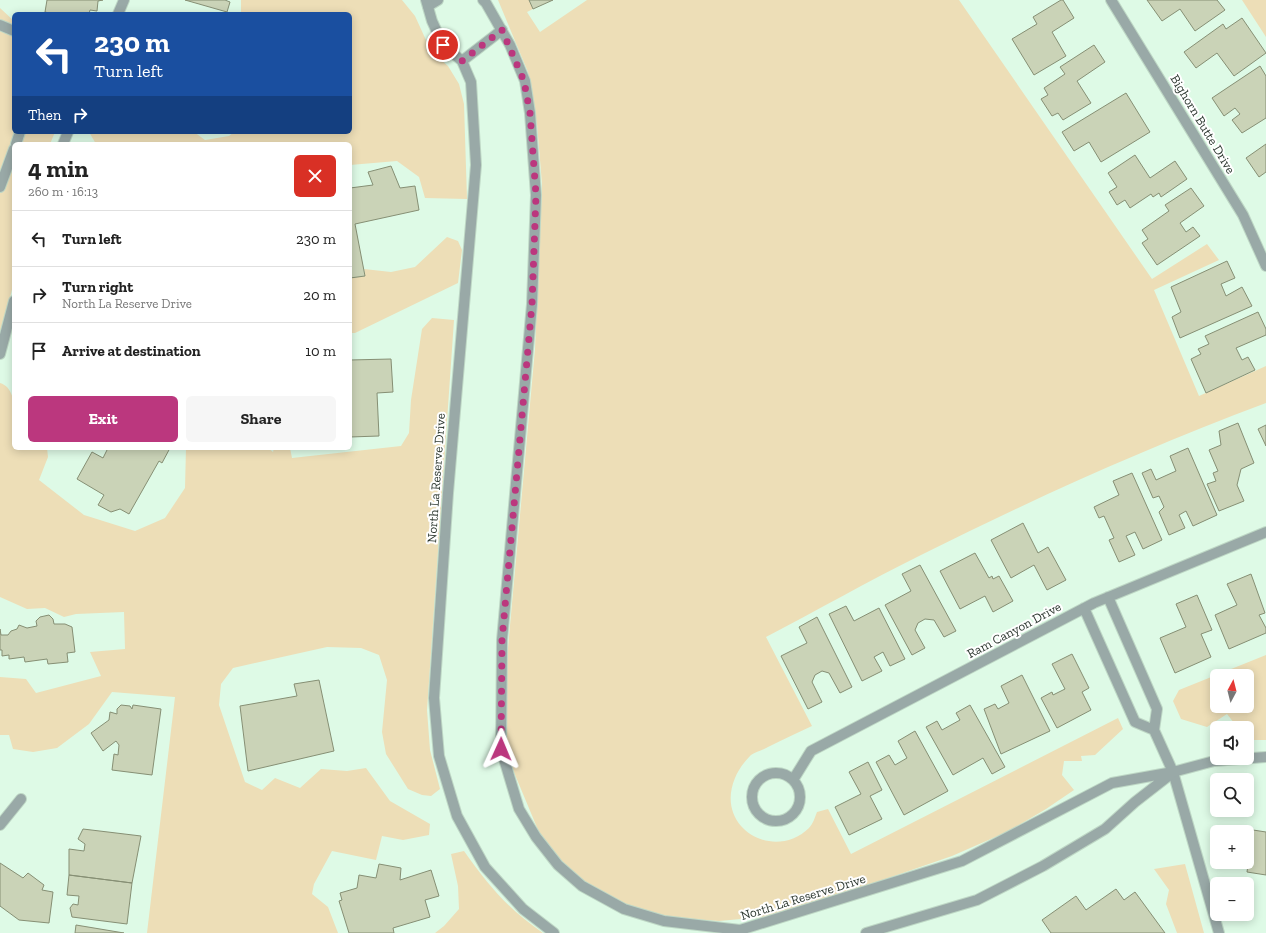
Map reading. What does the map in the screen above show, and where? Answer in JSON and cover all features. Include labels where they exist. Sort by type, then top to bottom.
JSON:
[{"type":"street","points":[[119,12],[124,0]]},
{"type":"street","points":[[427,3],[438,0]]},
{"type":"street","name":"North La Reserve Drive","points":[[483,0],[502,30],[524,81],[530,113],[536,195],[532,304],[502,640],[501,749],[520,809],[536,837],[558,865],[582,886],[624,909],[664,921],[740,930],[962,862],[1112,783],[1173,772],[1214,761],[1266,757]]},
{"type":"street","name":"Bighorn Butte Drive","points":[[1111,0],[1243,215],[1266,266]]},
{"type":"street","name":"North La Reserve Drive","points":[[427,3],[443,45],[462,61],[471,82],[476,165],[448,493],[434,698],[439,756],[457,816],[485,867],[523,909],[554,933]]},
{"type":"street","points":[[0,25],[12,30]]},
{"type":"street","points":[[462,61],[502,30]]},
{"type":"street","points":[[0,187],[12,155]]},
{"type":"street","points":[[0,354],[12,308]]},
{"type":"street","name":"Ram Canyon Drive","points":[[793,780],[811,751],[1084,608],[1266,532]]},
{"type":"street","points":[[1108,597],[1157,709],[1154,730],[1173,772],[1219,933]]},
{"type":"street","points":[[1084,608],[1135,722],[1154,730]]},
{"type":"street","name":"North La Reserve Drive","points":[[866,933],[977,900],[1043,866],[1105,829],[1135,802],[1173,772]]},
{"type":"street","points":[[778,773],[793,780],[800,794],[800,801],[793,815],[786,820],[770,821],[757,812],[753,806],[752,794],[757,782],[762,777],[778,773]]},
{"type":"street","points":[[0,824],[21,799]]},
{"type":"shaded area","points":[[241,0],[402,0],[415,16],[431,51],[448,66],[459,84],[464,104],[467,199],[425,198],[419,177],[397,161],[352,165],[352,142],[95,142],[90,134],[197,134],[205,140],[229,136],[232,134],[352,134],[352,12],[241,12]]},
{"type":"shaded area","points":[[498,0],[529,0],[533,9],[527,12],[540,32],[587,0],[959,0],[1152,279],[1207,244],[1219,260],[1154,290],[1199,396],[1266,366],[1266,403],[1178,437],[1091,474],[901,565],[766,637],[812,726],[751,755],[736,775],[731,796],[733,812],[740,825],[751,834],[765,840],[780,842],[795,838],[809,828],[817,812],[828,809],[851,854],[1118,718],[1123,729],[1095,755],[1081,756],[1082,761],[1064,761],[1062,775],[1074,790],[1009,831],[952,856],[842,894],[763,917],[719,921],[668,917],[621,903],[575,876],[541,837],[508,758],[504,731],[506,670],[535,349],[542,184],[537,124],[528,72]]},
{"type":"shaded area","points":[[1242,0],[1266,0],[1266,37]]},
{"type":"shaded area","points":[[0,8],[12,19],[12,134],[54,134],[51,142],[12,142],[12,289],[0,339]]},
{"type":"shaded area","points":[[447,237],[458,241],[462,250],[458,283],[355,333],[352,333],[352,278],[365,276],[364,269],[391,272],[415,267]]},
{"type":"shaded area","points":[[432,318],[454,320],[427,710],[430,750],[440,789],[431,796],[422,795],[408,789],[386,754],[382,732],[387,680],[379,655],[361,648],[327,647],[233,668],[221,684],[219,705],[245,782],[262,790],[275,778],[300,788],[321,769],[347,771],[366,768],[390,801],[430,824],[429,835],[403,840],[382,836],[376,860],[332,851],[314,884],[312,894],[328,907],[338,933],[147,933],[175,697],[112,692],[89,724],[57,748],[33,752],[13,749],[9,735],[0,735],[0,677],[26,679],[36,693],[101,676],[90,652],[125,649],[124,612],[76,614],[64,617],[45,608],[27,609],[0,597],[0,383],[7,387],[12,396],[12,450],[47,450],[48,457],[39,480],[84,515],[135,531],[165,518],[185,488],[186,450],[270,450],[273,452],[274,450],[290,450],[292,458],[401,446],[409,433],[411,400],[422,329]]},
{"type":"shaded area","points":[[1266,655],[1266,740],[1254,740],[1254,721],[1232,721],[1227,714],[1216,721],[1210,721],[1210,725],[1207,727],[1181,719],[1173,701],[1179,690],[1210,678],[1210,713],[1254,713],[1254,669],[1231,669]]},
{"type":"shaded area","points":[[464,851],[499,896],[519,915],[543,933],[435,933],[444,926],[459,909],[458,886],[451,854]]},
{"type":"shaded area","points":[[1185,864],[1204,933],[1177,933],[1166,904],[1169,890],[1154,869]]},
{"type":"building","points":[[47,0],[103,0],[98,1],[97,11],[45,12]]},
{"type":"building","points":[[185,0],[225,0],[230,2],[227,12]]},
{"type":"building","points":[[529,0],[553,0],[533,9]]},
{"type":"building","points":[[1063,0],[1074,18],[1052,32],[1066,56],[1034,75],[1012,39],[1037,24],[1033,17]]},
{"type":"building","points":[[1147,0],[1217,0],[1225,10],[1195,31],[1180,9],[1162,21]]},
{"type":"building","points":[[1242,18],[1266,53],[1234,76],[1217,53],[1196,68],[1184,52],[1223,24],[1226,29]]},
{"type":"building","points":[[1094,45],[1105,62],[1077,81],[1091,103],[1063,120],[1058,113],[1052,116],[1041,99],[1048,95],[1044,88],[1065,74],[1060,67]]},
{"type":"building","points":[[1260,66],[1266,76],[1266,118],[1242,133],[1232,120],[1240,114],[1235,108],[1224,116],[1212,98]]},
{"type":"building","points":[[1126,93],[1150,132],[1101,162],[1089,142],[1074,151],[1062,132]]},
{"type":"building","points":[[1266,144],[1266,172],[1259,177],[1246,158]]},
{"type":"building","points":[[1135,155],[1150,178],[1175,161],[1187,179],[1161,197],[1159,193],[1153,197],[1151,194],[1130,208],[1125,200],[1117,205],[1109,192],[1117,187],[1108,173]]},
{"type":"building","points":[[391,166],[400,188],[415,186],[419,210],[355,224],[365,276],[352,278],[352,188],[373,185],[368,172]]},
{"type":"building","points":[[1191,188],[1204,206],[1180,223],[1186,232],[1193,227],[1200,236],[1157,265],[1142,243],[1148,239],[1142,230],[1169,211],[1165,205]]},
{"type":"building","points":[[1227,261],[1235,278],[1221,284],[1226,296],[1242,287],[1252,306],[1180,338],[1172,317],[1181,312],[1171,287]]},
{"type":"building","points":[[1258,312],[1266,329],[1266,335],[1236,348],[1242,360],[1248,357],[1255,370],[1206,393],[1191,359],[1201,354],[1198,349],[1209,344],[1205,336]]},
{"type":"building","points":[[391,359],[393,392],[377,393],[379,436],[352,437],[352,360]]},
{"type":"building","points":[[1238,423],[1254,463],[1241,469],[1237,485],[1244,501],[1219,511],[1207,484],[1216,481],[1213,473],[1218,471],[1209,450],[1221,445],[1219,431]]},
{"type":"building","points":[[1266,425],[1266,446],[1258,429]]},
{"type":"building","points":[[1188,448],[1217,515],[1193,526],[1186,511],[1179,515],[1185,528],[1169,535],[1159,512],[1164,507],[1159,496],[1153,498],[1142,473],[1151,469],[1156,480],[1176,471],[1170,456]]},
{"type":"building","points":[[107,450],[169,450],[162,463],[159,461],[129,514],[120,509],[111,512],[98,505],[104,495],[77,479],[92,452],[103,458]]},
{"type":"building","points":[[1132,473],[1162,540],[1143,549],[1135,532],[1126,536],[1135,555],[1119,562],[1109,540],[1114,538],[1104,516],[1099,518],[1094,507],[1119,495],[1113,481]]},
{"type":"building","points":[[1023,523],[1038,553],[1048,547],[1066,580],[1047,590],[1034,565],[1011,578],[991,540]]},
{"type":"building","points":[[975,553],[989,578],[992,576],[993,579],[999,576],[1013,601],[993,612],[985,596],[960,609],[940,571]]},
{"type":"building","points":[[920,565],[956,631],[944,637],[934,620],[925,619],[918,623],[915,630],[925,648],[912,655],[885,605],[911,591],[902,574]]},
{"type":"building","points":[[1251,574],[1265,613],[1259,615],[1266,628],[1266,633],[1229,649],[1215,615],[1237,605],[1227,584]]},
{"type":"building","points":[[1197,595],[1212,630],[1201,634],[1211,657],[1175,673],[1160,638],[1186,627],[1176,604]]},
{"type":"building","points":[[846,606],[854,621],[879,608],[905,659],[890,666],[883,652],[874,657],[882,671],[862,681],[829,614]]},
{"type":"building","points":[[49,615],[53,619],[54,624],[65,624],[72,627],[75,652],[67,653],[68,662],[48,664],[47,659],[25,662],[24,657],[9,659],[9,655],[2,656],[2,650],[0,650],[0,629],[1,635],[8,635],[11,631],[17,629],[19,625],[27,628],[37,626],[36,621],[40,617]]},
{"type":"building","points":[[817,617],[852,687],[840,693],[829,673],[822,671],[815,675],[812,682],[822,702],[808,709],[781,656],[807,643],[799,627]]},
{"type":"building","points":[[1072,654],[1089,688],[1082,692],[1091,710],[1057,728],[1041,698],[1052,692],[1053,695],[1065,689],[1052,664]]},
{"type":"building","points":[[1022,675],[1050,731],[1001,754],[984,709],[995,704],[998,709],[1009,703],[1001,686]]},
{"type":"building","points":[[319,680],[334,751],[248,771],[240,706],[297,696],[294,684]]},
{"type":"building","points":[[121,705],[130,706],[132,709],[133,705],[161,709],[152,775],[112,770],[114,754],[118,755],[119,745],[116,741],[103,751],[91,733],[109,720],[110,712],[117,714],[117,709]]},
{"type":"building","points":[[970,705],[1005,767],[992,774],[983,758],[953,775],[926,727],[937,721],[942,730],[960,720],[956,713]]},
{"type":"building","points":[[915,731],[948,791],[904,815],[876,762],[889,755],[895,765],[907,758],[898,741]]},
{"type":"building","points":[[868,762],[882,790],[870,796],[882,819],[849,835],[835,807],[861,794],[849,772]]},
{"type":"building","points":[[83,829],[141,836],[132,883],[69,875],[69,849],[84,851],[85,844],[78,839]]},
{"type":"building","points":[[1254,830],[1266,832],[1266,875],[1247,872],[1247,869],[1254,869]]},
{"type":"building","points":[[0,863],[23,878],[28,873],[44,885],[42,890],[53,892],[49,923],[19,920],[0,906]]},
{"type":"building","points":[[379,864],[401,868],[400,880],[431,870],[439,896],[425,900],[430,917],[393,928],[394,933],[349,933],[339,901],[342,900],[340,893],[357,888],[359,875],[376,878]]},
{"type":"building","points":[[69,875],[132,883],[127,924],[72,917],[70,908],[73,904],[78,905],[79,896],[67,895]]},
{"type":"building","points":[[1116,889],[1124,900],[1135,892],[1165,933],[1051,933],[1042,920],[1076,896],[1086,910]]},
{"type":"building","points":[[76,925],[124,933],[75,933]]},
{"type":"route","points":[[443,45],[462,61],[502,30],[510,45],[524,81],[530,113],[536,195],[532,304],[502,640],[501,749]]}]
